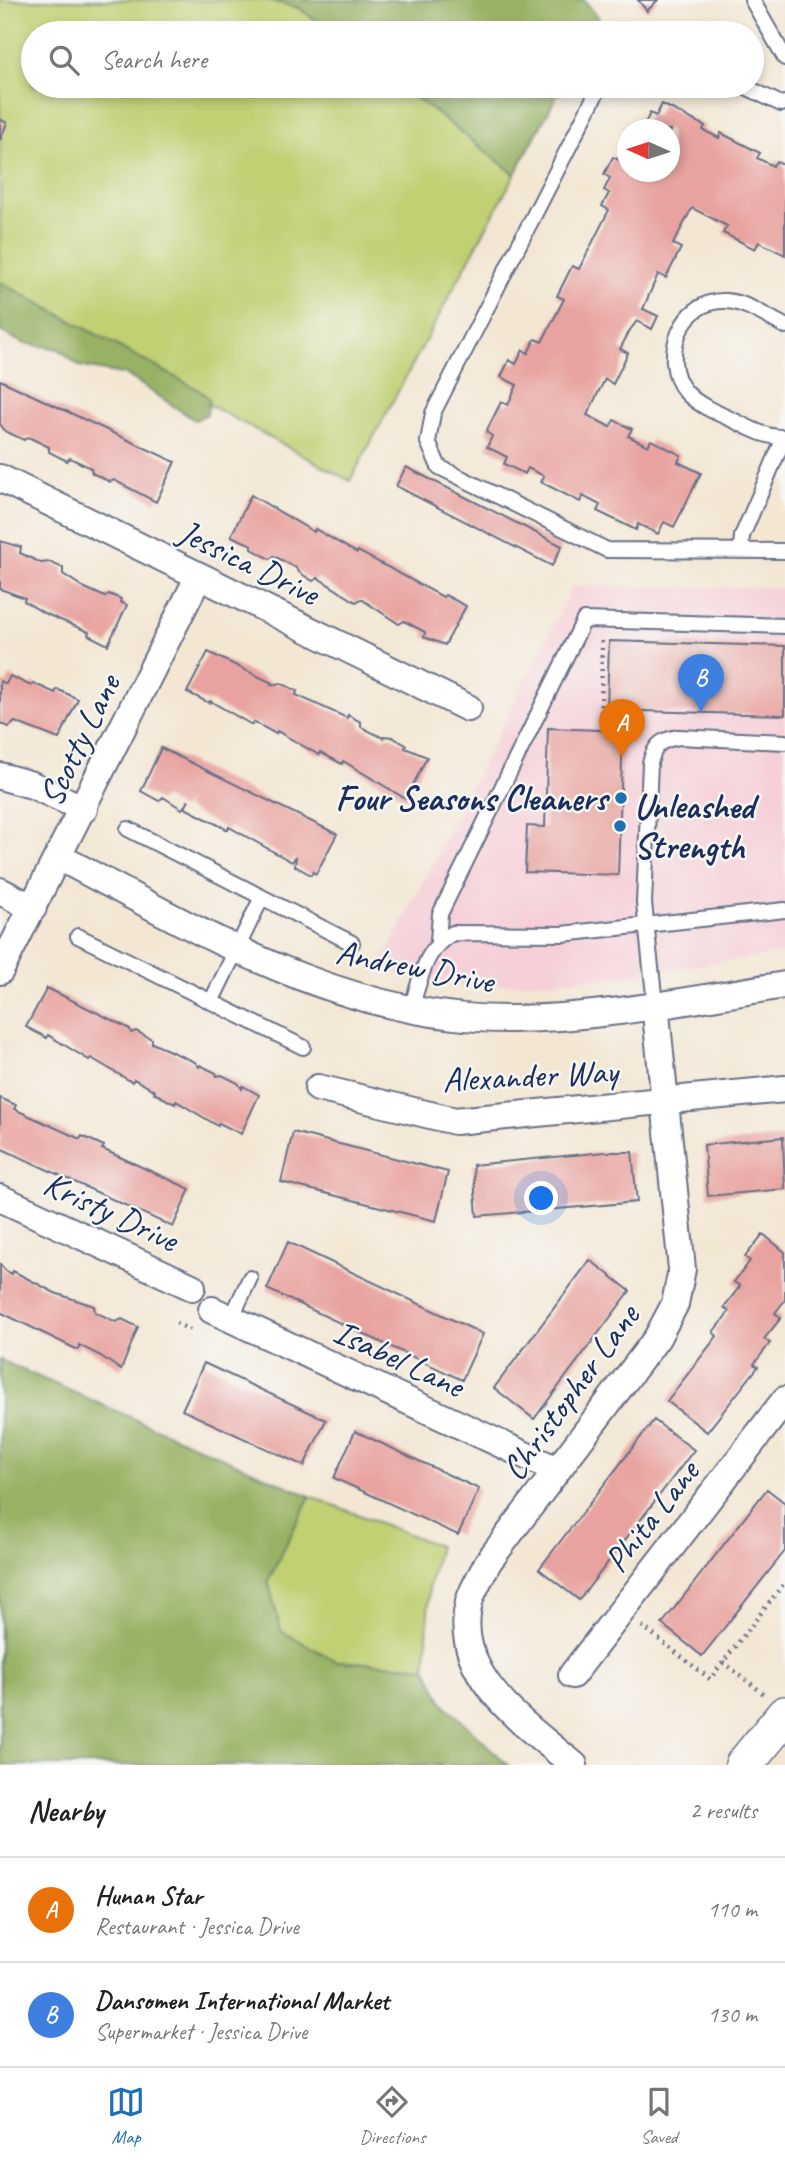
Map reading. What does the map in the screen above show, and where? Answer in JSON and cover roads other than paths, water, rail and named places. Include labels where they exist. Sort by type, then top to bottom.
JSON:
[{"type":"main road","points":[[744,1765],[780,1708]]},
{"type":"street","name":"Jessica Drive","points":[[0,478],[468,708]]},
{"type":"street","name":"Scotty Lane","points":[[0,971],[84,809],[199,576]]},
{"type":"street","points":[[0,776],[32,785],[84,809]]},
{"type":"street","name":"Andrew Drive","points":[[59,857],[236,951],[290,974],[351,994],[411,1008],[509,1019],[566,1018],[785,985]]},
{"type":"street","points":[[0,891],[33,908]]},
{"type":"street","name":"Christopher Lane","points":[[574,1765],[508,1711],[491,1691],[477,1666],[468,1620],[469,1601],[488,1562],[657,1338],[675,1304],[682,1269],[655,1004]]},
{"type":"street","name":"Alexander Way","points":[[318,1088],[455,1121],[665,1101]]},
{"type":"street","points":[[665,1101],[785,1089]]},
{"type":"street","name":"Kristy Drive","points":[[0,1198],[192,1287]]},
{"type":"street","name":"Isabel Lane","points":[[222,1314],[557,1470]]},
{"type":"street","name":"Phita Lane","points":[[572,1675],[785,1400]]},
{"type":"lane","points":[[752,0],[764,21]]},
{"type":"lane","points":[[764,21],[785,58]]},
{"type":"lane","points":[[764,96],[781,104],[785,103]]},
{"type":"lane","points":[[594,98],[433,413],[428,442],[439,467],[607,550],[785,551]]},
{"type":"lane","points":[[741,550],[742,536],[785,437],[767,436],[702,406],[685,390],[674,370],[674,348],[679,330],[689,316],[704,305],[725,300],[741,304],[785,326]]},
{"type":"lane","points":[[438,941],[440,914],[584,621],[785,626]]},
{"type":"lane","points":[[655,1004],[645,903],[650,763],[657,744],[680,737],[785,742]]},
{"type":"lane","points":[[128,829],[352,943]]},
{"type":"lane","points":[[211,1002],[262,897]]},
{"type":"lane","points":[[411,1008],[430,953],[438,941],[453,933],[562,934],[647,927],[785,910]]},
{"type":"lane","points":[[78,936],[303,1047]]},
{"type":"lane","points":[[222,1314],[250,1278]]},
{"type":"place","name":"Dansomen International Market","points":[[701,712]]},
{"type":"place","name":"Hunan Star","points":[[622,757]]},
{"type":"place","name":"Four Seasons Cleaners","points":[[621,798]]},
{"type":"place","name":"Unleashed Strength","points":[[620,826]]}]
